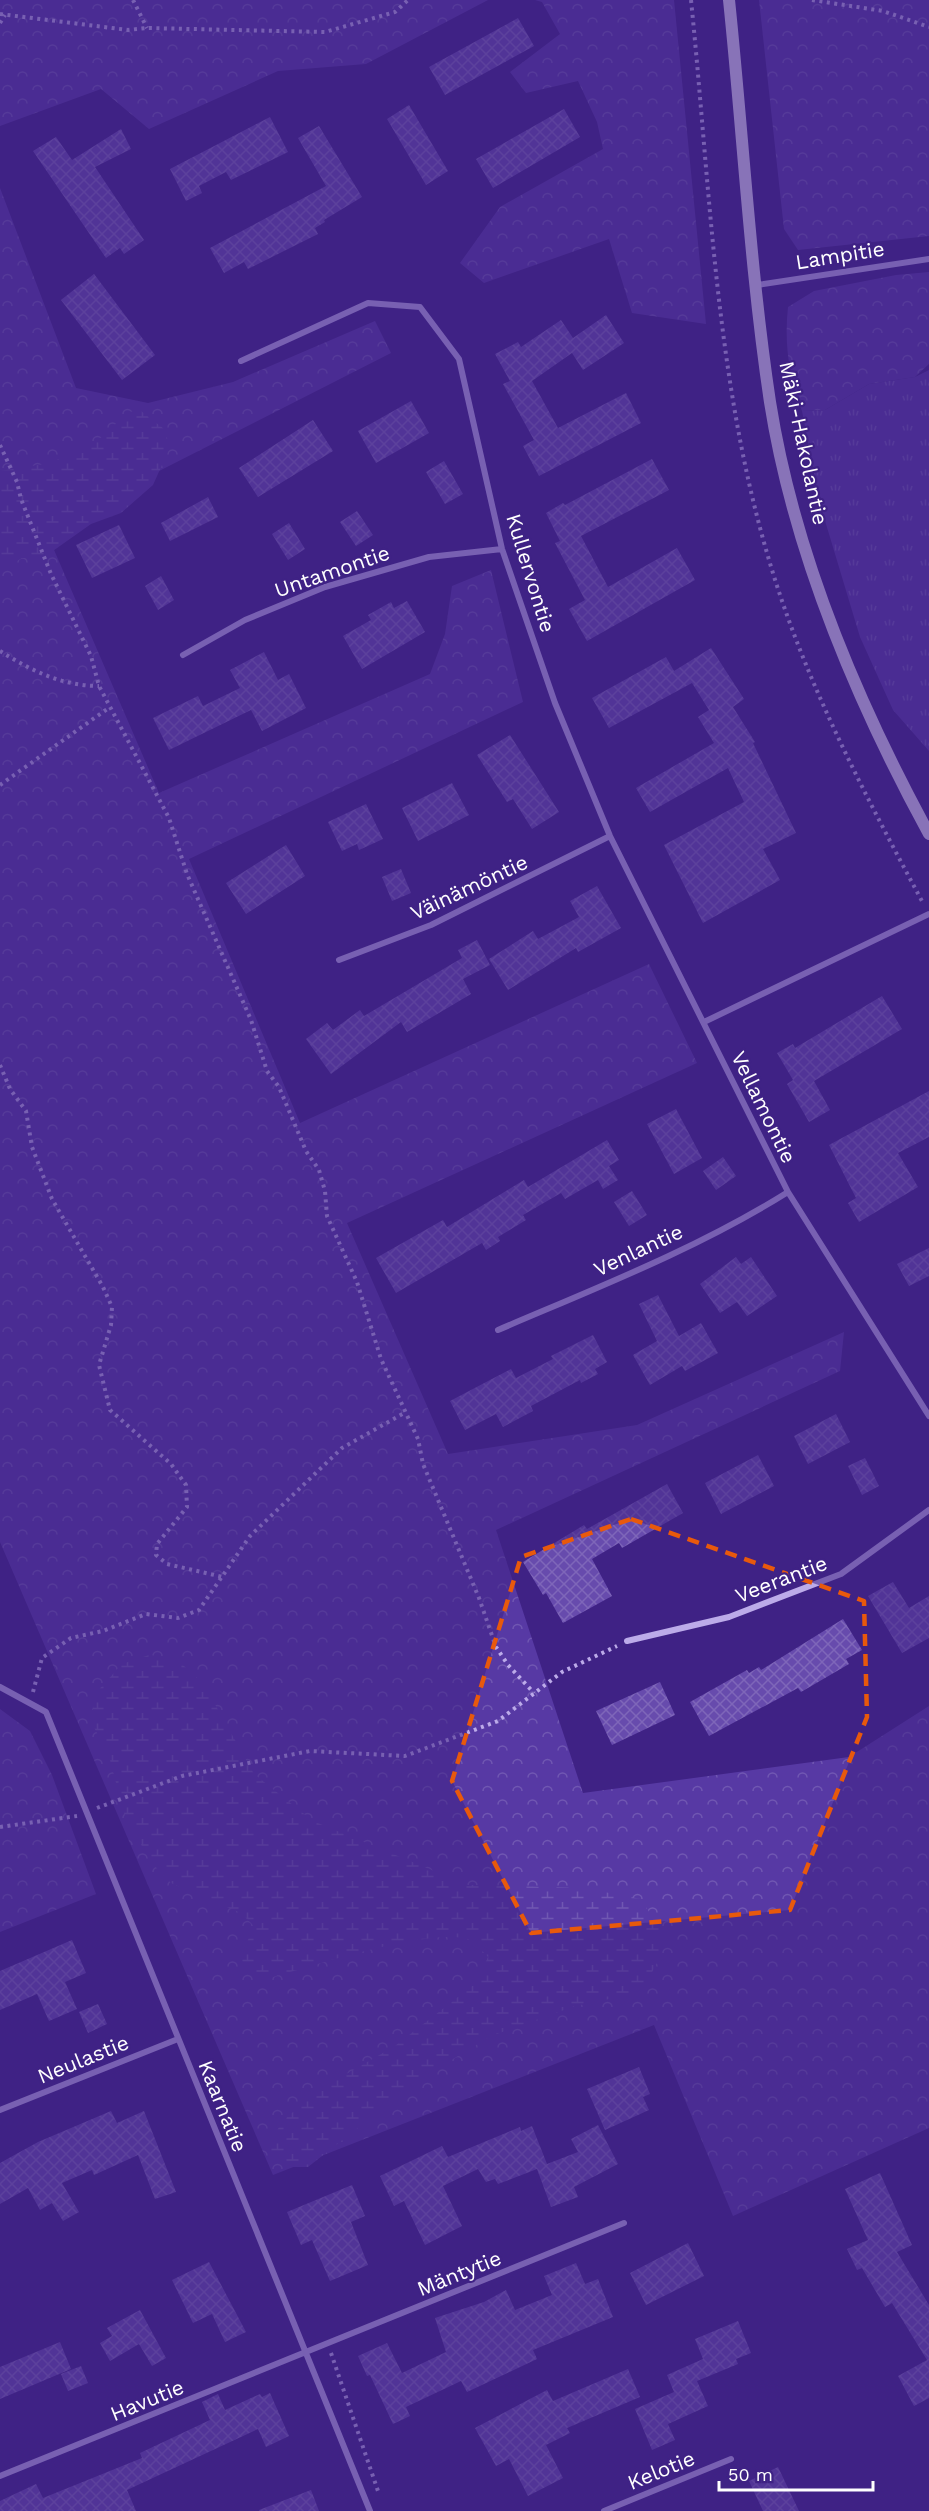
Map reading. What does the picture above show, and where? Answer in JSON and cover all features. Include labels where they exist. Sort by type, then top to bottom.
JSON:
[{"type":"street","name":"Mäki-Hakolantie","points":[[729,0],[770,403],[791,494],[817,586],[847,666],[898,778],[929,834]]},
{"type":"street","name":"Lampitie","points":[[757,285],[929,259]]},
{"type":"street","name":"Kullervontie","points":[[241,361],[368,303],[420,307],[459,359],[502,549],[555,703],[610,836],[704,1022]]},
{"type":"street","name":"Untamontie","points":[[183,656],[244,620],[325,587],[429,556],[502,549]]},
{"type":"street","name":"Väinämöntie","points":[[339,960],[431,925],[610,836]]},
{"type":"street","points":[[704,1022],[929,914]]},
{"type":"street","name":"Vellamontie","points":[[704,1022],[743,1107],[788,1192],[859,1301],[929,1416]]},
{"type":"street","name":"Venlantie","points":[[498,1330],[641,1268],[750,1216],[788,1192]]},
{"type":"street","name":"Veerantie","points":[[627,1641],[729,1617],[841,1574],[929,1510]]},
{"type":"street","points":[[0,1687],[29,1702]]},
{"type":"street","name":"Kaarnatie","points":[[29,1702],[46,1713],[370,2511]]},
{"type":"street","name":"Neulastie","points":[[0,2110],[178,2039]]},
{"type":"street","name":"Mäntytie","points":[[306,2354],[624,2223]]},
{"type":"street","name":"Havutie","points":[[0,2476],[306,2354]]},
{"type":"street","name":"Kelotie","points":[[604,2511],[731,2459]]},
{"type":"path","points":[[133,0],[147,28]]},
{"type":"path","points":[[0,23],[3,14],[128,30],[147,28],[325,32],[394,12],[408,0]]},
{"type":"path","points":[[812,0],[883,11],[929,27]]},
{"type":"path","points":[[0,445],[17,482],[21,499],[62,601],[91,656],[99,686],[169,818],[187,874],[252,1020],[267,1071],[279,1087],[306,1151],[319,1170],[325,1191],[327,1216],[357,1282],[381,1359],[418,1439],[423,1464],[479,1598],[496,1647],[508,1665],[534,1693]]},
{"type":"path","points":[[0,651],[29,669],[79,686],[99,686]]},
{"type":"path","points":[[0,785],[110,707]]},
{"type":"path","points":[[0,1065],[10,1089],[26,1111],[32,1147],[52,1199],[103,1287],[112,1307],[111,1325],[99,1365],[110,1410],[171,1464],[186,1485],[187,1507],[157,1544],[156,1555],[167,1564],[223,1577]]},
{"type":"path","points":[[29,1702],[42,1658],[71,1638],[103,1631],[146,1614],[178,1618],[199,1610],[250,1536],[342,1448],[406,1412]]},
{"type":"path","points":[[0,1827],[71,1818],[182,1776],[310,1751],[405,1756],[498,1721],[562,1672],[627,1641]]},
{"type":"path","points":[[328,2344],[382,2500]]},
{"type":"highlighted area","points":[[631,1519],[864,1601],[867,1717],[790,1910],[531,1933],[452,1781],[521,1557]]},
{"type":"green space","points":[[0,0],[488,0],[366,64],[278,71],[149,129],[101,89],[0,126]]},
{"type":"green space","points":[[535,0],[674,0],[706,324],[632,313],[609,239],[484,283],[460,263],[500,207],[603,149],[597,122],[578,81],[526,93],[510,72],[560,34],[542,2]]},
{"type":"green space","points":[[759,0],[929,0],[929,236],[798,250],[784,229]]},
{"type":"green space","points":[[0,188],[76,388],[148,403],[233,382],[375,321],[391,353],[45,529],[159,793],[430,674],[445,634],[452,586],[491,570],[523,702],[189,859],[300,1123],[649,964],[697,1063],[347,1223],[448,1454],[637,1425],[844,1332],[840,1371],[496,1530],[583,1793],[849,1757],[929,1706],[929,2128],[733,2216],[654,2025],[273,2175],[0,1542]]},
{"type":"green space","points":[[929,272],[929,364],[915,377],[869,384],[825,410],[802,411],[789,360],[788,307],[814,291],[896,275]]},
{"type":"green space","points":[[929,370],[929,751],[893,710],[860,637],[820,504],[802,411],[825,410],[869,384],[915,377]]},
{"type":"green space","points":[[141,411],[164,429],[170,447],[153,485],[121,513],[91,524],[50,553],[37,558],[22,558],[0,571],[0,471],[51,463],[104,436],[127,412]]},
{"type":"green space","points":[[149,1655],[175,1658],[203,1683],[254,1774],[313,1821],[468,1885],[583,1888],[641,1899],[661,1931],[660,1957],[646,1984],[624,1996],[575,2006],[491,2036],[420,2079],[308,2167],[284,2167],[273,2157],[268,2142],[287,2117],[322,2088],[395,2046],[476,1983],[488,1957],[471,1940],[448,1937],[396,1944],[262,1980],[243,1969],[242,1951],[255,1927],[241,1913],[171,1883],[150,1861],[124,1813],[110,1760],[92,1723],[94,1695],[122,1664]]},
{"type":"green space","points":[[0,1709],[30,1731],[52,1775],[96,1894],[0,1932]]},
{"type":"building","points":[[518,18],[534,46],[445,95],[429,67]]},
{"type":"building","points":[[409,105],[448,171],[426,185],[387,119]]},
{"type":"building","points":[[564,109],[580,137],[493,188],[476,159]]},
{"type":"building","points":[[270,117],[288,152],[231,180],[226,172],[199,186],[202,193],[186,201],[170,169]]},
{"type":"building","points":[[319,126],[362,197],[324,220],[325,222],[315,228],[318,234],[248,269],[244,262],[224,273],[210,248],[326,186],[298,138]]},
{"type":"building","points":[[121,129],[131,149],[95,167],[144,240],[124,254],[120,248],[106,258],[33,151],[56,137],[72,160]]},
{"type":"building","points":[[94,274],[155,355],[122,380],[61,300]]},
{"type":"building","points":[[606,315],[624,343],[583,370],[572,353],[532,381],[558,428],[626,393],[641,423],[539,476],[523,446],[534,440],[503,384],[510,381],[495,354],[518,342],[521,347],[561,320],[573,338]]},
{"type":"building","points":[[411,401],[429,433],[376,463],[358,431]]},
{"type":"building","points":[[313,420],[333,451],[258,497],[239,468]]},
{"type":"building","points":[[652,459],[669,490],[581,536],[608,587],[677,548],[695,580],[587,641],[569,609],[585,600],[555,543],[560,541],[546,513]]},
{"type":"building","points":[[444,461],[463,494],[445,504],[426,472]]},
{"type":"building","points":[[208,497],[218,517],[170,541],[161,523]]},
{"type":"building","points":[[357,511],[373,535],[356,546],[340,522]]},
{"type":"building","points":[[289,523],[305,549],[288,560],[272,534]]},
{"type":"building","points":[[119,525],[135,558],[92,578],[76,545]]},
{"type":"building","points":[[161,576],[174,600],[158,610],[145,586]]},
{"type":"building","points":[[407,601],[425,632],[362,669],[343,636],[371,620],[368,615],[391,602],[394,608]]},
{"type":"building","points":[[711,648],[744,699],[733,707],[755,742],[753,743],[796,833],[763,849],[780,880],[703,923],[664,845],[744,802],[728,768],[650,812],[636,788],[714,743],[698,717],[709,710],[692,683],[609,728],[592,698],[666,657],[674,671]]},
{"type":"building","points":[[264,652],[278,680],[289,674],[306,708],[262,731],[251,710],[169,750],[153,718],[198,696],[203,706],[240,688],[230,670]]},
{"type":"building","points":[[510,735],[559,812],[532,829],[513,799],[507,802],[477,755]]},
{"type":"building","points":[[452,783],[469,815],[418,841],[402,808]]},
{"type":"building","points":[[366,804],[383,839],[359,850],[357,844],[342,851],[328,822]]},
{"type":"building","points":[[286,845],[305,876],[246,914],[226,883]]},
{"type":"building","points":[[401,869],[411,893],[392,901],[382,877]]},
{"type":"building","points":[[597,886],[621,928],[578,952],[576,948],[508,990],[489,959],[533,931],[538,939],[579,917],[570,901]]},
{"type":"building","points":[[477,940],[490,965],[463,979],[471,994],[407,1032],[401,1022],[331,1074],[306,1039],[327,1023],[333,1030],[360,1010],[364,1016],[462,958],[458,950]]},
{"type":"building","points":[[882,996],[902,1029],[814,1081],[830,1110],[809,1122],[787,1084],[793,1080],[777,1053],[793,1044],[795,1048]]},
{"type":"building","points":[[929,1091],[929,1137],[898,1153],[918,1187],[859,1222],[848,1203],[856,1198],[829,1145]]},
{"type":"building","points":[[676,1109],[702,1158],[674,1174],[647,1124]]},
{"type":"building","points":[[607,1140],[619,1160],[609,1166],[618,1180],[603,1189],[598,1180],[565,1199],[561,1193],[523,1215],[526,1220],[498,1237],[500,1241],[486,1250],[482,1243],[396,1293],[376,1258],[443,1220],[447,1227],[524,1180],[528,1187]]},
{"type":"building","points":[[723,1157],[736,1176],[716,1190],[703,1171]]},
{"type":"building","points":[[632,1191],[647,1215],[629,1226],[614,1202]]},
{"type":"building","points":[[929,1248],[929,1276],[909,1286],[897,1264]]},
{"type":"building","points":[[736,1257],[741,1264],[751,1257],[777,1296],[747,1316],[737,1302],[720,1313],[700,1284]]},
{"type":"building","points":[[658,1295],[679,1336],[701,1323],[718,1353],[685,1371],[682,1366],[650,1385],[633,1355],[657,1341],[639,1304]]},
{"type":"building","points":[[593,1335],[607,1362],[595,1369],[598,1374],[581,1383],[580,1380],[531,1406],[533,1411],[503,1427],[496,1414],[465,1430],[450,1401],[511,1369],[516,1378],[553,1359],[551,1356]]},
{"type":"building","points":[[836,1414],[850,1442],[808,1464],[794,1436]]},
{"type":"building","points":[[758,1455],[774,1486],[721,1514],[705,1483]]},
{"type":"building","points":[[865,1458],[879,1486],[862,1495],[848,1466]]},
{"type":"building","points":[[667,1484],[683,1513],[622,1548],[619,1543],[592,1559],[612,1596],[563,1623],[546,1593],[543,1595],[523,1562],[584,1525],[587,1529]]},
{"type":"building","points":[[893,1582],[909,1608],[929,1596],[929,1638],[902,1653],[868,1596]]},
{"type":"building","points":[[843,1619],[862,1650],[846,1659],[849,1664],[801,1692],[798,1688],[709,1736],[690,1702],[747,1670],[749,1673],[759,1667],[761,1670]]},
{"type":"building","points":[[660,1682],[675,1715],[612,1745],[596,1711]]},
{"type":"building","points":[[72,1940],[86,1973],[65,1982],[77,2009],[49,2021],[37,1994],[0,2010],[0,1971]]},
{"type":"building","points":[[98,2004],[107,2024],[88,2033],[79,2012]]},
{"type":"building","points":[[639,2067],[650,2094],[643,2097],[649,2110],[605,2130],[587,2089]]},
{"type":"building","points":[[111,2111],[117,2123],[144,2111],[176,2192],[155,2199],[138,2155],[94,2175],[92,2170],[62,2183],[79,2212],[63,2221],[52,2203],[40,2210],[28,2188],[0,2204],[0,2163],[38,2142]]},
{"type":"building","points":[[598,2125],[618,2164],[574,2187],[578,2197],[551,2207],[537,2169],[498,2184],[495,2179],[486,2182],[478,2169],[443,2186],[462,2226],[425,2245],[404,2201],[394,2206],[380,2176],[442,2146],[448,2157],[520,2127],[521,2131],[532,2126],[547,2164],[578,2152],[571,2139]]},
{"type":"building","points":[[880,2173],[912,2245],[897,2252],[929,2305],[929,2398],[914,2406],[898,2376],[927,2360],[892,2303],[885,2307],[862,2268],[857,2270],[847,2249],[868,2240],[845,2189]]},
{"type":"building","points":[[352,2185],[365,2216],[351,2222],[368,2265],[330,2281],[312,2240],[301,2245],[287,2212]]},
{"type":"building","points":[[688,2243],[704,2276],[646,2305],[630,2273]]},
{"type":"building","points":[[209,2262],[246,2332],[225,2342],[212,2314],[193,2323],[172,2280]]},
{"type":"building","points":[[576,2263],[585,2284],[598,2279],[613,2317],[533,2350],[537,2359],[467,2392],[461,2381],[406,2407],[410,2416],[393,2424],[370,2375],[367,2376],[358,2356],[387,2343],[402,2373],[446,2352],[435,2318],[484,2302],[506,2290],[515,2310],[552,2295],[544,2276]]},
{"type":"building","points":[[140,2310],[166,2358],[152,2366],[139,2344],[110,2361],[100,2343],[112,2336],[107,2328]]},
{"type":"building","points":[[738,2321],[751,2353],[736,2359],[738,2364],[697,2381],[708,2406],[668,2424],[675,2440],[652,2450],[635,2409],[674,2392],[667,2375],[703,2359],[695,2339]]},
{"type":"building","points":[[60,2342],[71,2369],[0,2399],[0,2367]]},
{"type":"building","points":[[81,2366],[88,2383],[68,2391],[61,2374]]},
{"type":"building","points":[[628,2369],[640,2397],[567,2428],[570,2433],[546,2445],[563,2478],[528,2496],[509,2459],[496,2466],[475,2428],[547,2390],[553,2401]]},
{"type":"building","points":[[270,2393],[289,2436],[266,2447],[258,2429],[127,2490],[136,2511],[0,2511],[0,2501],[36,2484],[43,2498],[142,2458],[140,2453],[210,2420],[202,2402],[218,2394],[225,2410],[260,2394],[262,2397]]},
{"type":"building","points":[[778,2467],[799,2511],[763,2511],[749,2481]]},
{"type":"building","points":[[311,2490],[319,2511],[259,2511],[259,2510]]}]
